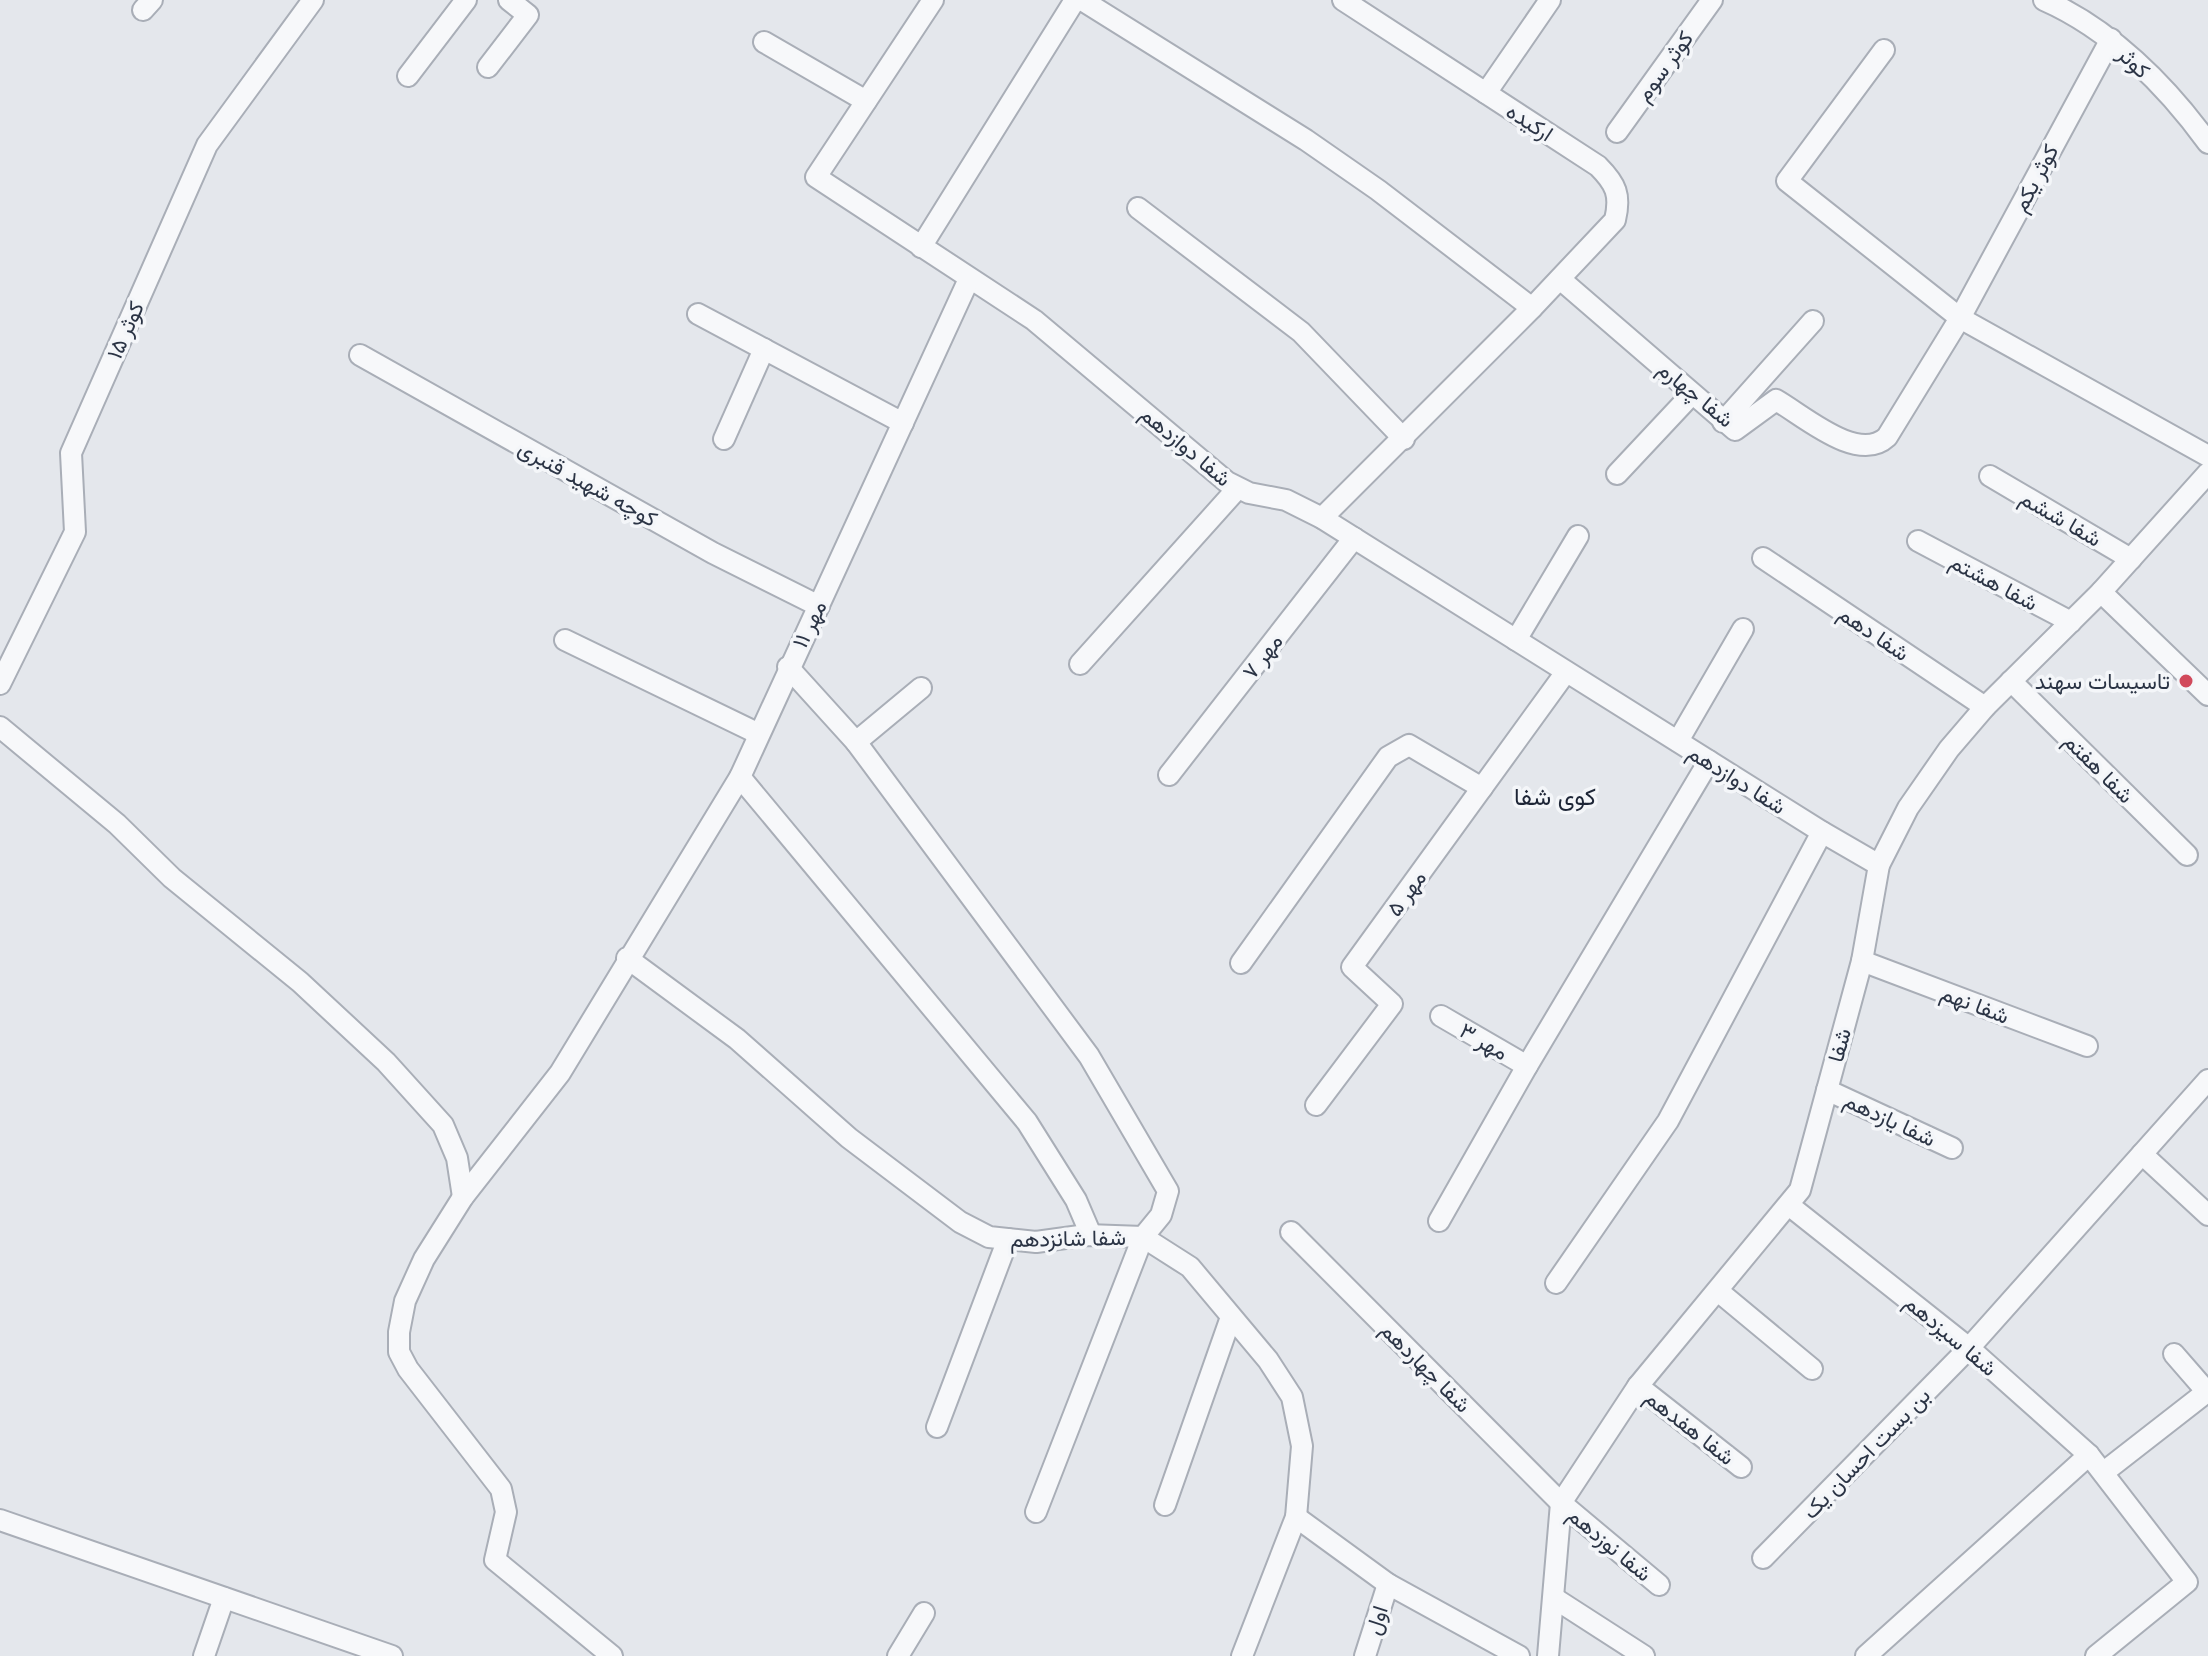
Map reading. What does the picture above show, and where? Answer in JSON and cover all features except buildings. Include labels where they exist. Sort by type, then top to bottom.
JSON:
[{"type":"street","name":"کوثر ۱۵","points":[[0,684],[75,532],[71,453],[207,145],[313,0]]},
{"type":"street","points":[[408,76],[466,0]]},
{"type":"street","points":[[488,67],[528,15],[509,0]]},
{"type":"street","name":"شفا دوازدهم","points":[[933,0],[816,177],[1063,343],[1237,489],[1286,500],[1322,518],[1879,865]]},
{"type":"street","points":[[921,247],[1075,0]]},
{"type":"street","points":[[1082,0],[1318,148],[1532,308]]},
{"type":"street","points":[[1486,93],[1550,0]]},
{"type":"street","name":"کوثر سوم","points":[[1617,132],[1712,0]]},
{"type":"street","name":"کوثر","points":[[2044,0],[2072,12],[2111,39],[2186,112],[2208,143]]},
{"type":"street","name":"ارکیده","points":[[1357,4],[1598,166],[1614,182],[1620,201],[1615,220],[1560,279]]},
{"type":"street","name":"کوثر یکم","points":[[1960,318],[2111,39]]},
{"type":"street","points":[[764,42],[866,101]]},
{"type":"street","points":[[1884,50],[1787,181],[1960,318],[2208,456]]},
{"type":"street","points":[[1138,208],[1301,332],[1404,439]]},
{"type":"street","name":"مهر ۱۱","points":[[612,1656],[495,1560],[506,1512],[501,1489],[408,1369],[399,1352],[405,1301],[424,1259],[463,1197],[560,1073],[627,958],[740,777],[969,279]]},
{"type":"street","points":[[1322,518],[1560,279]]},
{"type":"street","name":"شفا چهارم","points":[[1560,279],[1735,430],[1741,429],[1776,400],[1852,445],[1867,448],[1878,446],[1887,437],[1960,318]]},
{"type":"street","points":[[698,314],[903,423]]},
{"type":"street","points":[[1723,422],[1813,321]]},
{"type":"street","points":[[724,439],[764,349]]},
{"type":"street","name":"کوچه شهید قنبری","points":[[360,355],[713,553],[819,606]]},
{"type":"street","points":[[1617,474],[1692,394]]},
{"type":"street","name":"شفا","points":[[1548,1656],[1561,1503],[1638,1386],[1790,1206],[1800,1190],[1862,961],[1879,865],[1908,808],[1949,749],[1985,707],[2101,592],[2208,473]]},
{"type":"street","name":"شفا ششم","points":[[1990,476],[2131,559]]},
{"type":"street","points":[[1080,664],[1237,489]]},
{"type":"street","points":[[1516,640],[1578,536]]},
{"type":"street","name":"مهر ۷","points":[[1169,775],[1354,538]]},
{"type":"street","name":"شفا هشتم","points":[[1918,541],[2071,622]]},
{"type":"street","name":"شفا دهم","points":[[1763,558],[1985,707]]},
{"type":"street","points":[[2101,592],[2208,695]]},
{"type":"street","points":[[1678,741],[1743,629]]},
{"type":"street","points":[[565,640],[759,734]]},
{"type":"street","points":[[788,667],[856,742],[1089,1056],[1155,1164],[1168,1191],[1166,1203],[1143,1237],[1036,1512]]},
{"type":"street","name":"مهر ۵","points":[[1316,1105],[1392,1004],[1352,967],[1566,672]]},
{"type":"street","name":"شفا هفتم","points":[[2011,681],[2187,855]]},
{"type":"street","points":[[856,742],[921,688]]},
{"type":"street","points":[[0,727],[117,824],[172,878],[300,982],[386,1062],[443,1125],[457,1158],[463,1197]]},
{"type":"street","points":[[1241,963],[1388,757],[1409,745],[1482,788]]},
{"type":"street","points":[[1439,1221],[1527,1066],[1709,761]]},
{"type":"street","points":[[740,777],[1027,1122],[1076,1200],[1091,1235]]},
{"type":"street","points":[[1556,1283],[1668,1121],[1822,832]]},
{"type":"street","name":"شفا شانزدهم","points":[[627,958],[737,1039],[849,1138],[960,1222],[989,1237],[1036,1242],[1091,1235],[1143,1237],[1190,1267],[1268,1360],[1292,1397],[1302,1446],[1296,1517],[1242,1656]]},
{"type":"street","name":"شفا نهم","points":[[1862,961],[2087,1046]]},
{"type":"street","name":"مهر ۳","points":[[1441,1016],[1527,1066]]},
{"type":"street","name":"بن بست احسان یک","points":[[1763,1558],[1969,1348],[2208,1080]]},
{"type":"street","name":"شفا یازدهم","points":[[1827,1090],[1952,1148]]},
{"type":"street","points":[[2142,1154],[2208,1215]]},
{"type":"street","name":"شفا سیزدهم","points":[[1790,1206],[1969,1348],[2089,1455],[2187,1582],[2096,1656]]},
{"type":"street","name":"شفا چهاردهم","points":[[1291,1232],[1561,1503]]},
{"type":"street","points":[[937,1427],[1008,1239]]},
{"type":"street","points":[[1718,1291],[1812,1369]]},
{"type":"street","points":[[1165,1505],[1231,1317]]},
{"type":"street","points":[[2104,1472],[2207,1392],[2174,1354]]},
{"type":"street","name":"شفا هفدهم","points":[[1638,1386],[1741,1467]]},
{"type":"street","points":[[1866,1656],[2089,1455]]},
{"type":"street","name":"شفا نوزدهم","points":[[1561,1503],[1659,1585]]},
{"type":"street","points":[[1296,1517],[1388,1584],[1519,1656]]},
{"type":"street","points":[[0,1520],[392,1656]]},
{"type":"street","name":"اول","points":[[1365,1656],[1388,1584]]},
{"type":"street","points":[[204,1656],[224,1598]]},
{"type":"street","points":[[1554,1598],[1644,1656]]},
{"type":"street","points":[[898,1656],[924,1613]]},
{"type":"place","name":"تاسیسات سهند","points":[[2186,681]]},
{"type":"district","name":"کوی شفا","points":[[1555,797]]}]
